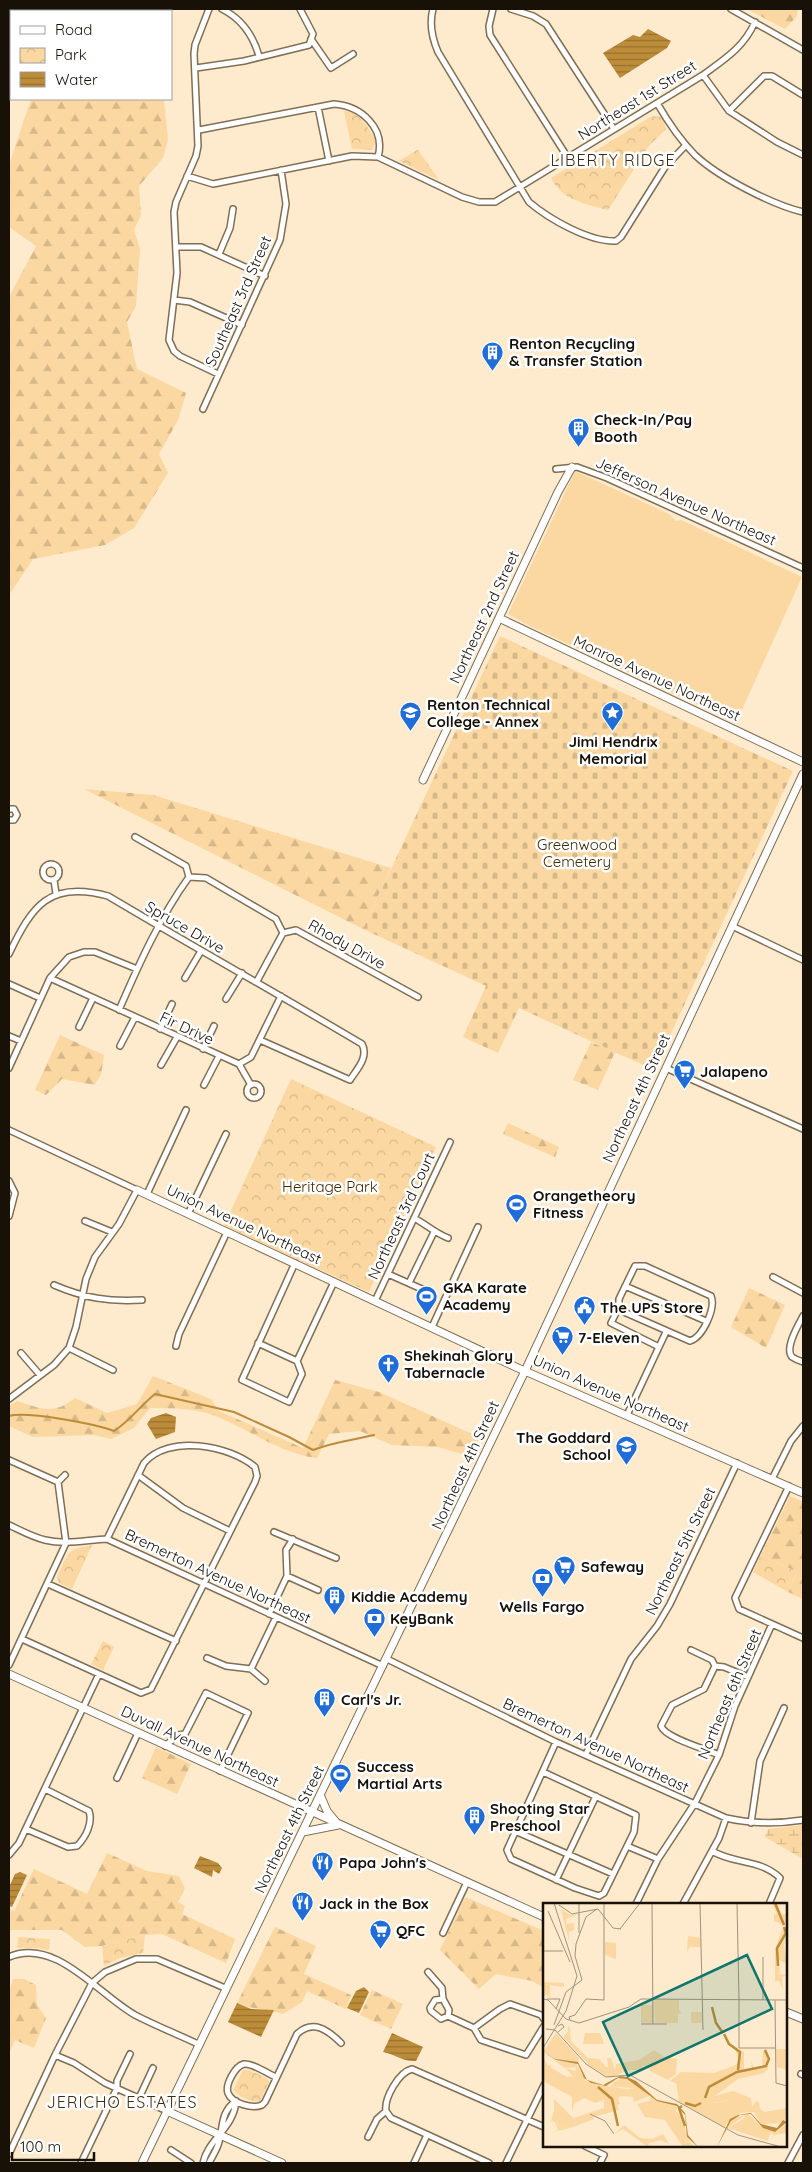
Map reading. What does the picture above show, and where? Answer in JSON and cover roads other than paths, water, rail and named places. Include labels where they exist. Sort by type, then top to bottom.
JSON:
[{"type":"street","points":[[209,9],[195,45],[199,130],[196,156],[176,202],[174,300],[169,340],[174,351],[218,374]]},
{"type":"street","points":[[222,9],[242,22],[250,33],[259,56]]},
{"type":"street","points":[[196,68],[228,64],[308,45],[313,34],[300,9]]},
{"type":"street","points":[[433,9],[431,28],[433,41],[438,52],[520,188],[530,202],[549,218],[611,241],[621,237],[665,167],[686,145]]},
{"type":"street","points":[[493,9],[488,26],[490,34],[568,158]]},
{"type":"street","points":[[511,9],[533,16],[546,24],[614,130]]},
{"type":"street","points":[[731,9],[803,50]]},
{"type":"street","name":"Northeast 1st Street","points":[[378,157],[462,197],[479,202],[495,202],[704,75],[736,51],[750,33],[755,22]]},
{"type":"street","points":[[311,39],[331,68],[352,54]]},
{"type":"street","points":[[704,75],[729,112],[777,142],[803,155]]},
{"type":"street","points":[[729,112],[764,76],[772,76],[803,95]]},
{"type":"street","points":[[657,103],[686,145],[697,157],[765,200],[803,212]]},
{"type":"street","points":[[187,176],[214,184],[352,156],[378,157],[381,143],[368,119],[344,104],[318,107],[199,130]]},
{"type":"street","points":[[318,107],[329,161]]},
{"type":"street","name":"Southeast 3rd Street","points":[[203,409],[280,240],[285,220],[286,204],[281,170]]},
{"type":"street","points":[[219,254],[230,228],[233,209]]},
{"type":"street","points":[[176,247],[201,247],[265,276]]},
{"type":"street","points":[[174,300],[190,302],[242,325]]},
{"type":"street","name":"Jefferson Avenue Northeast","points":[[556,468],[572,466],[607,478],[803,568]]},
{"type":"street","name":"Northeast 2nd Street","points":[[423,780],[572,466]]},
{"type":"street","name":"Monroe Avenue Northeast","points":[[499,618],[803,762]]},
{"type":"street","name":"Northeast 4th Street","points":[[142,2163],[225,1988],[313,1813],[525,1371],[803,774]]},
{"type":"street","points":[[9,809],[14,809],[17,815],[14,820],[9,820]]},
{"type":"street","points":[[135,837],[186,866],[190,877]]},
{"type":"street","points":[[119,1010],[137,969],[159,927],[190,877]]},
{"type":"street","points":[[190,877],[206,878],[276,919],[283,933],[256,981]]},
{"type":"street","points":[[9,954],[26,919],[39,904],[56,894],[54,880]]},
{"type":"street","name":"Spruce Drive","points":[[56,894],[92,892],[108,896],[362,1044],[366,1050],[364,1057],[350,1080],[260,1040]]},
{"type":"street","points":[[732,926],[803,960]]},
{"type":"street","name":"Rhody Drive","points":[[283,933],[296,930],[418,997]]},
{"type":"street","points":[[185,978],[201,951]]},
{"type":"street","points":[[9,1068],[50,978],[69,957],[84,952],[95,952],[112,957],[137,969]]},
{"type":"street","points":[[226,999],[242,973]]},
{"type":"street","name":"Fir Drive","points":[[50,978],[203,1049],[240,1064]]},
{"type":"street","points":[[9,984],[40,998]]},
{"type":"street","points":[[251,1085],[240,1064],[251,1057],[281,996]]},
{"type":"street","points":[[79,1027],[93,998]]},
{"type":"street","points":[[160,1029],[172,1004]]},
{"type":"street","points":[[120,1046],[135,1017]]},
{"type":"street","points":[[203,1049],[214,1026]]},
{"type":"street","points":[[9,1036],[21,1041]]},
{"type":"street","points":[[161,1064],[177,1037]]},
{"type":"street","points":[[204,1085],[219,1056]]},
{"type":"street","points":[[666,1068],[803,1129]]},
{"type":"street","points":[[147,1194],[186,1110]]},
{"type":"street","points":[[9,1130],[137,1190],[119,1224],[95,1258],[86,1279],[69,1348],[54,1365],[9,1399]]},
{"type":"street","points":[[188,1214],[226,1134]]},
{"type":"street","name":"Northeast 3rd Court","points":[[375,1301],[450,1142]]},
{"type":"street","points":[[9,1181],[15,1193],[9,1216]]},
{"type":"street","name":"Union Avenue Northeast","points":[[137,1190],[525,1371],[803,1493]]},
{"type":"street","points":[[414,1218],[429,1226],[434,1232],[448,1238]]},
{"type":"street","points":[[85,1221],[112,1232]]},
{"type":"street","points":[[432,1328],[478,1227]]},
{"type":"street","points":[[176,1346],[179,1334],[227,1232]]},
{"type":"street","points":[[409,1283],[434,1232]]},
{"type":"street","points":[[258,1343],[297,1361],[302,1374],[289,1402],[242,1380],[258,1343],[295,1263]]},
{"type":"street","points":[[619,1307],[624,1312],[666,1332],[687,1340],[693,1340],[700,1335],[712,1307],[712,1300],[708,1294],[645,1266],[638,1266],[632,1269],[619,1299],[619,1307],[611,1320],[613,1326],[659,1347]]},
{"type":"street","points":[[388,1274],[424,1290]]},
{"type":"street","points":[[773,1277],[803,1293]]},
{"type":"street","points":[[297,1361],[334,1282]]},
{"type":"street","points":[[54,1285],[82,1297],[126,1301],[142,1300]]},
{"type":"street","points":[[624,1286],[706,1321]]},
{"type":"street","points":[[803,1316],[790,1346],[792,1357],[803,1362]]},
{"type":"street","points":[[627,1415],[666,1332]]},
{"type":"street","points":[[69,1348],[113,1370]]},
{"type":"street","points":[[21,1352],[40,1375]]},
{"type":"street","points":[[772,1479],[791,1441],[803,1426]]},
{"type":"street","points":[[22,1639],[141,1693],[146,1692],[154,1685],[255,1482],[257,1471],[253,1464],[215,1448],[176,1445],[156,1452],[144,1463],[107,1539]]},
{"type":"street","points":[[9,1460],[58,1482]]},
{"type":"street","name":"Northeast 5th Street","points":[[586,1754],[630,1658],[657,1626],[670,1604],[737,1463]]},
{"type":"street","points":[[58,1482],[65,1475]]},
{"type":"street","points":[[138,1475],[183,1508],[230,1530]]},
{"type":"street","points":[[9,1665],[66,1543],[58,1482]]},
{"type":"street","points":[[788,1486],[735,1595],[735,1604],[739,1609],[803,1638]]},
{"type":"street","name":"Bremerton Avenue Northeast","points":[[9,1527],[40,1539],[66,1543],[107,1539],[276,1618],[385,1663],[726,1818],[751,1823],[782,1823],[803,1820]]},
{"type":"street","points":[[274,1532],[336,1558]]},
{"type":"street","points":[[269,1614],[287,1576],[286,1550],[293,1539]]},
{"type":"street","points":[[287,1576],[318,1590]]},
{"type":"street","points":[[48,1584],[176,1641]]},
{"type":"street","points":[[251,1669],[276,1618]]},
{"type":"street","name":"Northeast 6th Street","points":[[636,1903],[658,1859],[696,1804],[719,1755],[735,1706],[772,1624]]},
{"type":"street","points":[[691,1650],[712,1660],[715,1666]]},
{"type":"street","points":[[207,1658],[226,1666],[251,1669],[265,1681]]},
{"type":"street","points":[[715,1666],[724,1666],[748,1677]]},
{"type":"street","points":[[715,1666],[704,1689],[672,1705],[661,1726],[663,1730],[675,1738],[719,1755]]},
{"type":"street","name":"Duvall Avenue Northeast","points":[[9,1674],[543,1917]]},
{"type":"street","points":[[10,1854],[26,1829],[46,1789],[85,1708],[99,1674]]},
{"type":"street","points":[[166,1746],[178,1735],[185,1734],[206,1693],[248,1713],[220,1771]]},
{"type":"street","points":[[751,1823],[760,1761],[784,1708]]},
{"type":"street","points":[[118,1778],[138,1733]]},
{"type":"street","points":[[543,1772],[636,1816],[636,1825],[604,1893],[599,1896],[556,1880],[511,1859],[507,1855],[506,1850],[556,1742]]},
{"type":"street","points":[[26,1829],[68,1847],[74,1847],[81,1842],[90,1824],[87,1809],[46,1789]]},
{"type":"street","points":[[556,1880],[596,1796]]},
{"type":"street","points":[[303,1832],[338,1824],[327,1811],[320,1797]]},
{"type":"street","points":[[683,1903],[712,1850],[726,1818]]},
{"type":"street","points":[[515,1832],[613,1874]]},
{"type":"street","points":[[626,1846],[658,1859]]},
{"type":"street","points":[[712,1850],[723,1857],[751,1862],[780,1878],[768,1903]]},
{"type":"street","points":[[443,1933],[467,1882]]},
{"type":"street","points":[[9,1957],[29,1952],[56,1959],[136,2015],[198,2044]]},
{"type":"street","points":[[9,2154],[55,2055],[92,1983],[105,1972],[122,1963],[146,1958],[171,1964],[225,1988]]},
{"type":"street","points":[[428,1972],[442,1988],[443,1999],[449,2010],[448,2016]]},
{"type":"street","points":[[443,1999],[435,2000],[430,2008],[431,2012],[441,2019],[448,2016],[474,2028],[481,2040],[526,2055],[543,2028]]},
{"type":"street","points":[[474,2028],[510,2004],[541,2015],[543,2018]]},
{"type":"street","points":[[787,2012],[803,2019]]},
{"type":"street","points":[[276,2078],[249,2065],[241,2065],[236,2070],[228,2090],[230,2097],[254,2108],[262,2105],[276,2078],[297,2034],[303,2028],[317,2026],[330,2033],[341,2043]]},
{"type":"street","points":[[81,2163],[117,2088],[130,2054]]},
{"type":"street","points":[[55,2055],[74,2063],[117,2088],[282,2163]]},
{"type":"street","points":[[139,2098],[153,2068]]},
{"type":"street","points":[[489,2163],[391,2118],[386,2111],[387,2102],[406,2070],[412,2069],[420,2072],[543,2127]]},
{"type":"street","points":[[506,2163],[543,2087]]},
{"type":"street","points":[[203,2163],[213,2140],[226,2129],[236,2109],[236,2101]]},
{"type":"street","points":[[368,2137],[377,2119],[386,2111]]},
{"type":"street","points":[[209,2163],[219,2143],[220,2135]]},
{"type":"street","points":[[414,2163],[427,2135]]},
{"type":"street","points":[[788,2163],[803,2135]]},
{"type":"street","points":[[587,2147],[604,2155],[600,2163]]},
{"type":"street","points":[[171,2150],[190,2163]]},
{"type":"water","points":[[648,29],[671,41],[667,48],[620,78],[603,53],[633,35],[640,37]]},
{"type":"water","points":[[166,1413],[176,1417],[175,1432],[156,1439],[147,1424],[151,1418]]},
{"type":"water","points":[[200,1856],[218,1863],[222,1868],[219,1874],[213,1870],[212,1877],[194,1868]]},
{"type":"water","points":[[20,1872],[27,1875],[12,1907],[9,1906],[9,1887],[15,1874]]},
{"type":"water","points":[[364,1987],[369,1992],[359,2013],[347,2008],[356,1991]]},
{"type":"water","points":[[237,2003],[251,2009],[274,2010],[261,2037],[228,2022]]},
{"type":"water","points":[[392,2033],[423,2047],[416,2061],[383,2052]]},
{"type":"waterway","points":[[9,1416],[30,1415],[61,1419],[114,1431],[155,1394],[234,1412],[313,1450],[374,1435]]},
{"type":"place","name":"Renton Recycling & Transfer Station","points":[[493,371]]},
{"type":"place","name":"Check-In/Pay Booth","points":[[578,447]]},
{"type":"place","name":"Renton Technical College - Annex","points":[[411,732]]},
{"type":"place","name":"Jimi Hendrix Memorial","points":[[613,732]]},
{"type":"place","name":"Jalapeno","points":[[684,1090]]},
{"type":"place","name":"Orangetheory Fitness","points":[[517,1223]]},
{"type":"place","name":"GKA Karate Academy","points":[[427,1315]]},
{"type":"place","name":"The UPS Store","points":[[584,1326]]},
{"type":"place","name":"7-Eleven","points":[[562,1356]]},
{"type":"place","name":"Shekinah Glory Tabernacle","points":[[388,1383]]},
{"type":"place","name":"The Goddard School","points":[[627,1465]]},
{"type":"place","name":"Safeway","points":[[565,1585]]},
{"type":"place","name":"Wells Fargo","points":[[542,1597]]},
{"type":"place","name":"Kiddie Academy","points":[[335,1615]]},
{"type":"place","name":"KeyBank","points":[[374,1637]]},
{"type":"place","name":"Carl's Jr.","points":[[325,1718]]},
{"type":"place","name":"Success Martial Arts","points":[[341,1794]]},
{"type":"place","name":"Shooting Star Preschool","points":[[474,1836]]},
{"type":"place","name":"Papa John's","points":[[323,1881]]},
{"type":"place","name":"Jack in the Box","points":[[303,1922]]},
{"type":"place","name":"QFC","points":[[380,1949]]},
{"type":"district","name":"LIBERTY RIDGE","points":[[613,160]]},
{"type":"district","name":"JERICHO ESTATES","points":[[122,2102]]},
{"type":"park label","name":"Greenwood Cemetery","points":[[577,852]]},
{"type":"park label","name":"Heritage Park","points":[[330,1186]]}]
